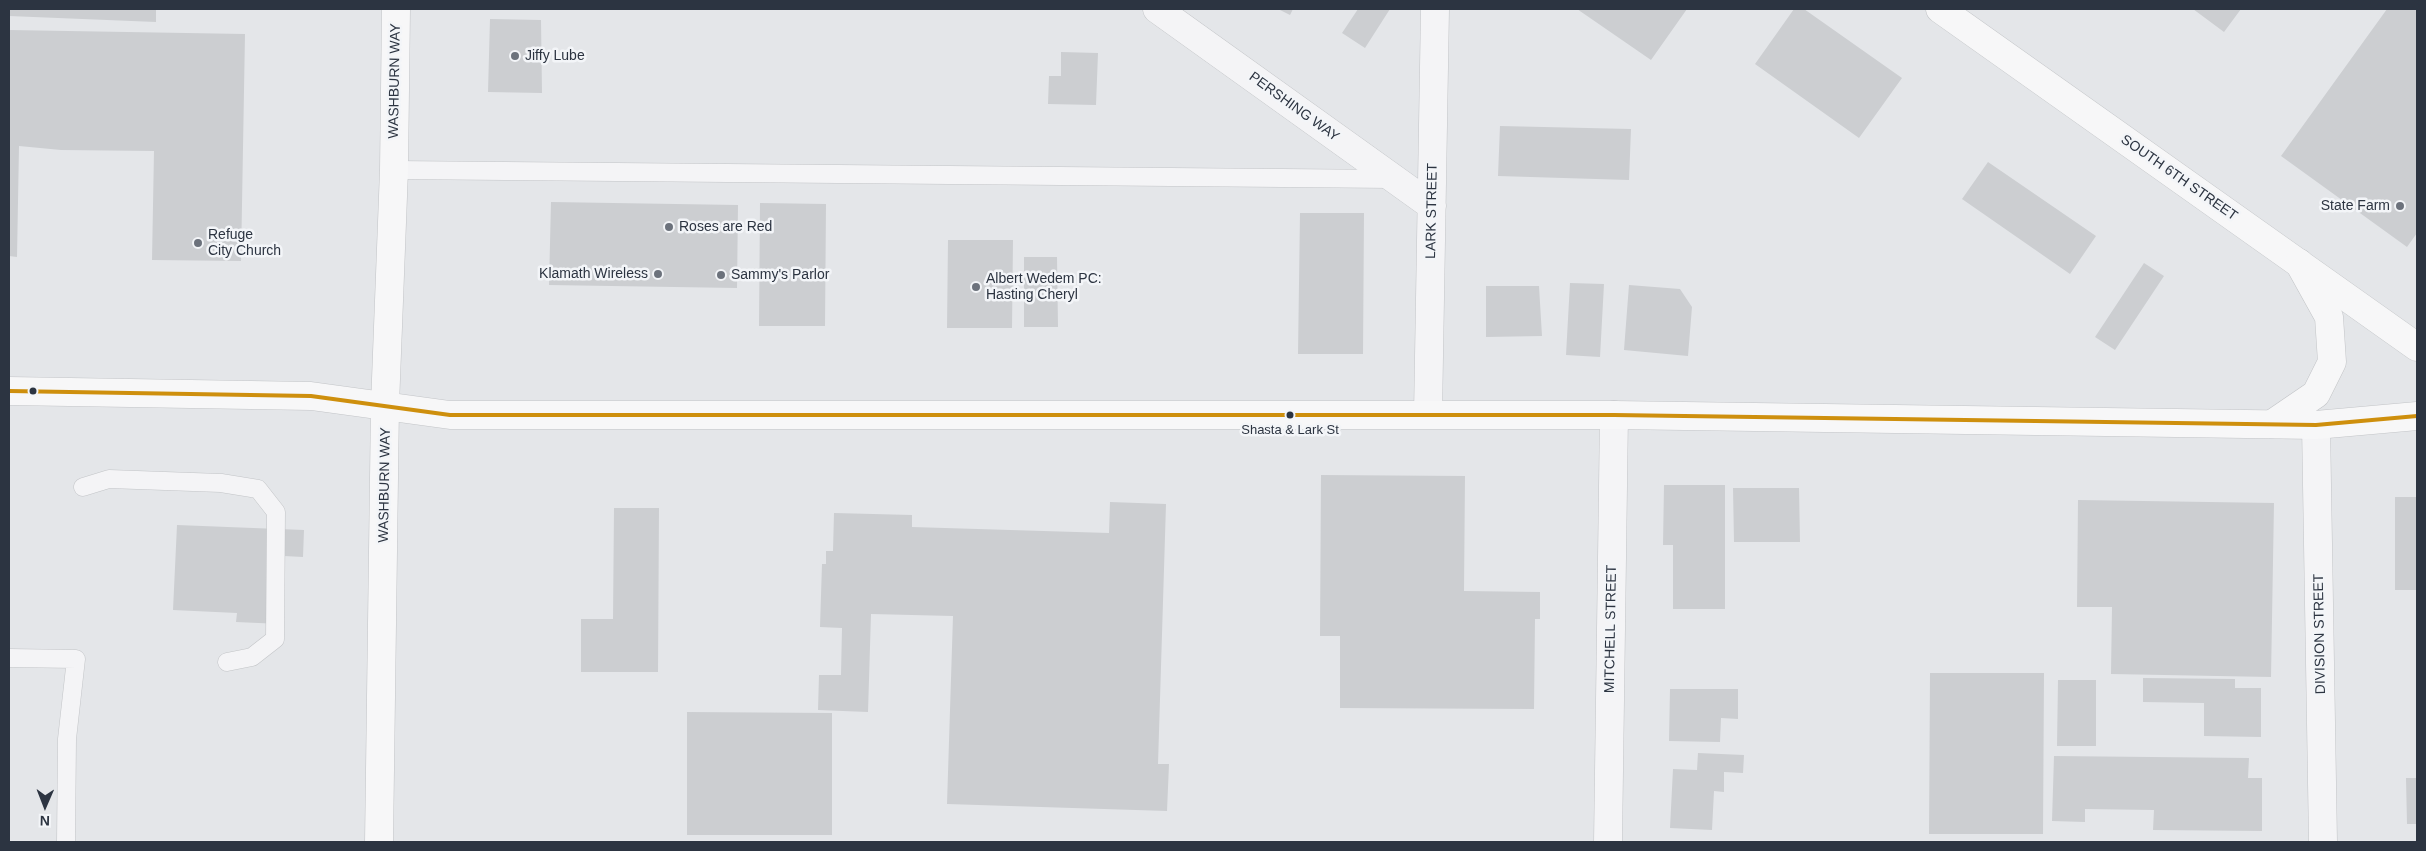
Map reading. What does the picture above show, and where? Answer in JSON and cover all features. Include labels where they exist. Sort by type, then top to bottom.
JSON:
[{"type":"main road","name":"WASHBURN WAY","points":[[379,842],[386,405],[394,170],[396,9]]},
{"type":"main road","name":"SOUTH 6TH STREET","points":[[1940,9],[2417,347]]},
{"type":"main road","points":[[2272,424],[2316,394],[2332,362],[2329,317],[2299,263]]},
{"type":"main road","points":[[14,396],[311,396],[450,415],[1428,414],[2316,425],[2417,416]]},
{"type":"street","name":"PERSHING WAY","points":[[1157,9],[1432,206]]},
{"type":"street","name":"LARK STREET","points":[[1428,414],[1435,9]]},
{"type":"street","name":"MITCHELL STREET","points":[[1608,842],[1614,415]]},
{"type":"street","name":"DIVISION STREET","points":[[2316,425],[2323,842]]},
{"type":"lane","points":[[394,170],[1393,179]]},
{"type":"lane","points":[[83,487],[109,479],[221,483],[258,489],[276,512],[275,639],[252,656],[227,662]]},
{"type":"lane","points":[[9,658],[76,659],[67,739],[66,842]]},
{"type":"building","points":[[9,9],[156,9],[156,22],[9,16]]},
{"type":"building","points":[[1278,9],[1293,9],[1290,15]]},
{"type":"building","points":[[1358,9],[1390,9],[1365,48],[1342,33]]},
{"type":"building","points":[[1577,9],[1687,9],[1651,60]]},
{"type":"building","points":[[1794,9],[1804,9],[1902,78],[1859,138],[1755,64]]},
{"type":"building","points":[[2193,9],[2241,9],[2224,32]]},
{"type":"building","points":[[2387,9],[2417,9],[2417,233],[2407,247],[2281,156]]},
{"type":"building","name":"Jiffy Lube","points":[[490,19],[541,20],[542,93],[488,92]]},
{"type":"building","points":[[9,30],[245,34],[241,261],[152,260],[154,151],[61,150],[19,146],[17,257],[9,256]]},
{"type":"building","points":[[1061,52],[1098,53],[1096,105],[1048,104],[1049,76],[1061,76]]},
{"type":"building","points":[[1500,126],[1631,129],[1629,180],[1498,176]]},
{"type":"building","points":[[1988,162],[2096,236],[2070,274],[1962,199]]},
{"type":"building","points":[[551,202],[738,205],[737,288],[549,285]]},
{"type":"building","points":[[760,203],[826,204],[825,326],[759,326]]},
{"type":"building","points":[[1300,213],[1364,213],[1363,354],[1298,354]]},
{"type":"building","points":[[948,240],[1013,240],[1012,328],[947,328]]},
{"type":"building","points":[[1024,257],[1057,257],[1058,327],[1024,327]]},
{"type":"building","points":[[2144,263],[2164,276],[2115,350],[2095,337]]},
{"type":"building","points":[[1570,283],[1604,284],[1600,357],[1566,355]]},
{"type":"building","points":[[1629,285],[1680,289],[1692,307],[1688,356],[1624,350]]},
{"type":"building","points":[[1486,286],[1539,286],[1542,336],[1486,337]]},
{"type":"building","points":[[1321,475],[1465,476],[1464,591],[1540,592],[1540,619],[1535,619],[1534,709],[1340,708],[1340,636],[1320,636]]},
{"type":"building","points":[[1664,485],[1725,485],[1725,609],[1673,609],[1673,545],[1663,545]]},
{"type":"building","points":[[1733,488],[1799,488],[1800,542],[1734,542]]},
{"type":"building","points":[[2395,497],[2417,497],[2417,590],[2395,590]]},
{"type":"building","points":[[2078,500],[2274,503],[2271,677],[2111,674],[2112,607],[2077,607]]},
{"type":"building","points":[[1110,502],[1166,504],[1158,764],[1169,764],[1167,811],[947,804],[953,616],[871,614],[868,712],[818,710],[819,675],[841,675],[842,628],[820,627],[822,564],[826,564],[826,551],[833,551],[834,513],[912,515],[912,527],[1109,533]]},
{"type":"building","points":[[614,508],[659,508],[658,672],[581,672],[581,619],[613,619]]},
{"type":"building","points":[[177,525],[304,530],[303,557],[284,556],[281,624],[236,622],[237,613],[173,610]]},
{"type":"building","points":[[1930,673],[2044,673],[2043,834],[1929,834]]},
{"type":"building","points":[[2143,678],[2235,679],[2235,688],[2261,688],[2261,737],[2204,736],[2204,703],[2143,702]]},
{"type":"building","points":[[2058,680],[2096,680],[2096,746],[2057,746]]},
{"type":"building","points":[[1670,689],[1738,689],[1738,719],[1721,718],[1720,742],[1669,741]]},
{"type":"building","points":[[687,712],[832,713],[832,835],[687,835]]},
{"type":"building","points":[[1698,753],[1744,755],[1743,773],[1724,772],[1724,792],[1714,791],[1712,830],[1670,828],[1673,769],[1697,770]]},
{"type":"building","points":[[2054,756],[2249,758],[2248,778],[2262,778],[2262,831],[2153,830],[2154,810],[2085,809],[2085,822],[2052,821]]},
{"type":"building","points":[[2406,778],[2417,778],[2417,824],[2407,824]]},
{"type":"transit line","points":[[9,391],[311,396],[450,415],[1614,415],[2316,425],[2417,416]]},
{"type":"place","name":"Jiffy Lube","points":[[515,56]]},
{"type":"place","name":"State Farm","points":[[2400,206]]},
{"type":"place","name":"Roses are Red","points":[[669,227]]},
{"type":"place","name":"Refuge City Church","points":[[198,243]]},
{"type":"place","name":"Klamath Wireless","points":[[658,274]]},
{"type":"place","name":"Sammy's Parlor","points":[[721,275]]},
{"type":"place","name":"Albert Wedem PC: Hasting Cheryl","points":[[976,287]]},
{"type":"place","name":"Shasta & Lark St","points":[[1290,415]]}]
